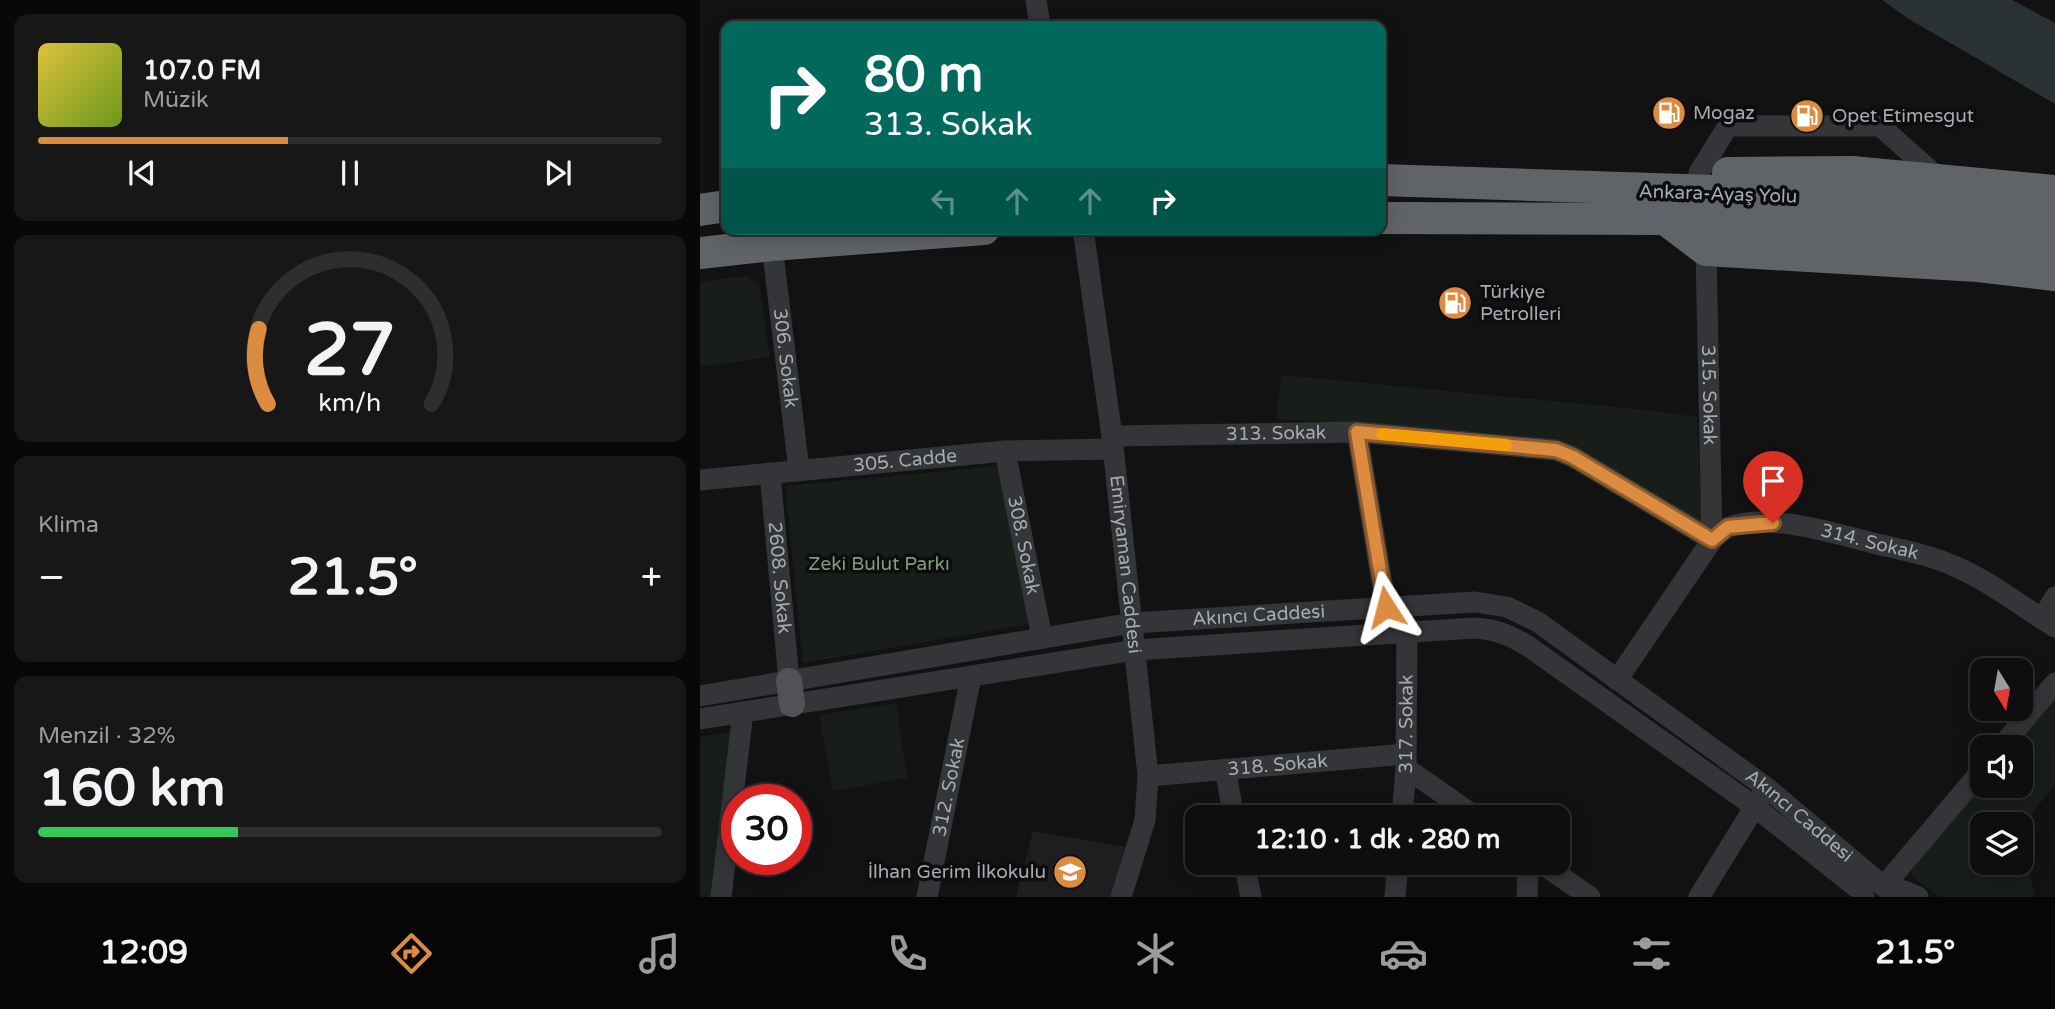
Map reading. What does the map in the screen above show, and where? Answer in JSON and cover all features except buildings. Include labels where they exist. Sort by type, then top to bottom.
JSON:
[{"type":"highway","points":[[1640,190],[1699,173],[1852,172],[2055,191]]},
{"type":"highway","name":"Ankara-Ayaş Yolu","points":[[1386,180],[1745,192],[2055,218]]},
{"type":"highway","points":[[700,210],[721,207]]},
{"type":"highway","name":"Ankara-Ayaş Yolu","points":[[1386,218],[1665,219],[1819,228],[2055,248]]},
{"type":"highway","points":[[1665,219],[1706,250],[1978,266],[2055,275]]},
{"type":"highway","points":[[700,253],[904,235]]},
{"type":"street","points":[[1036,0],[1039,21]]},
{"type":"street","points":[[1699,173],[1728,126],[1880,126],[1941,180]]},
{"type":"street","name":"Emiryaman Caddesi","points":[[1084,235],[1112,442],[1148,776],[1144,820],[1121,897]]},
{"type":"street","name":"306. Sokak","points":[[772,245],[799,470]]},
{"type":"street","name":"315. Sokak","points":[[1706,250],[1712,540]]},
{"type":"street","points":[[1357,432],[1386,607]]},
{"type":"street","name":"313. Sokak","points":[[1112,442],[1357,432],[1556,450],[1573,457],[1712,540]]},
{"type":"street","name":"305. Cadde","points":[[700,480],[1112,442]]},
{"type":"street","name":"308. Sokak","points":[[1004,451],[1042,638]]},
{"type":"street","name":"2608. Sokak","points":[[770,473],[791,693]]},
{"type":"street","name":"314. Sokak","points":[[1617,680],[1712,540],[1728,527],[1750,524],[1804,526],[1930,557],[1955,566],[2048,623]]},
{"type":"street","points":[[2048,623],[2055,597]]},
{"type":"street","name":"Akıncı Caddesi","points":[[700,719],[743,712],[791,693],[1042,638],[1132,623],[1475,602],[1507,607],[1538,622],[1767,788],[1890,892]]},
{"type":"street","name":"Akıncı Caddesi","points":[[700,696],[791,693],[971,676],[1135,650],[1490,629],[1517,639],[1755,807],[1861,891],[1864,897]]},
{"type":"street","name":"317. Sokak","points":[[1403,805],[1407,632]]},
{"type":"street","name":"312. Sokak","points":[[927,897],[971,676]]},
{"type":"street","points":[[2011,735],[2055,683]]},
{"type":"street","points":[[720,897],[743,712]]},
{"type":"street","points":[[1406,761],[1461,805]]},
{"type":"street","name":"318. Sokak","points":[[1148,776],[1225,769],[1406,761]]},
{"type":"street","points":[[1225,769],[1232,805]]},
{"type":"street","points":[[1890,892],[1970,786]]},
{"type":"street","points":[[1699,897],[1767,788]]},
{"type":"street","points":[[1246,875],[1251,897]]},
{"type":"street","points":[[1395,897],[1397,875]]},
{"type":"street","points":[[1527,897],[1528,875]]},
{"type":"street","points":[[1558,875],[1590,897]]},
{"type":"street","points":[[1890,892],[1904,891],[1918,897]]},
{"type":"shaded area","points":[[1882,0],[2012,0],[2055,23],[2055,104],[1909,19]]},
{"type":"shaded area","name":"İlhan Gerim İlkokulu","points":[[1033,831],[1125,847],[1111,897],[1016,897]]},
{"type":"green space","points":[[746,276],[759,284],[770,357],[700,367],[700,282]]},
{"type":"green space","points":[[1282,375],[1697,417],[1702,523],[1579,450],[1520,436],[1276,419]]},
{"type":"green space","name":"Zeki Bulut Parkı","points":[[997,466],[1032,616],[1024,625],[803,663],[785,486]]},
{"type":"green space","points":[[2055,692],[2055,784],[2033,812],[1970,812],[1970,875],[2030,875],[2035,897],[1940,897],[1912,877],[1911,867],[1970,796],[1970,798],[2033,798],[2033,735],[2020,735],[2034,721]]},
{"type":"green space","points":[[896,703],[907,778],[833,791],[819,715]]},
{"type":"green space","points":[[730,732],[724,784],[721,784],[721,810],[711,897],[700,897],[700,737]]},
{"type":"slow traffic","points":[[1382,434],[1506,445]]},
{"type":"place","name":"Mogaz","points":[[1669,113]]},
{"type":"place","name":"Opet Etimesgut","points":[[1807,116]]},
{"type":"place","name":"Türkiye Petrolleri","points":[[1455,303]]},
{"type":"place","name":"İlhan Gerim İlkokulu","points":[[1070,872]]},
{"type":"route","points":[[1386,607],[1357,432],[1556,450],[1573,457],[1712,540],[1728,527],[1773,523]]}]
